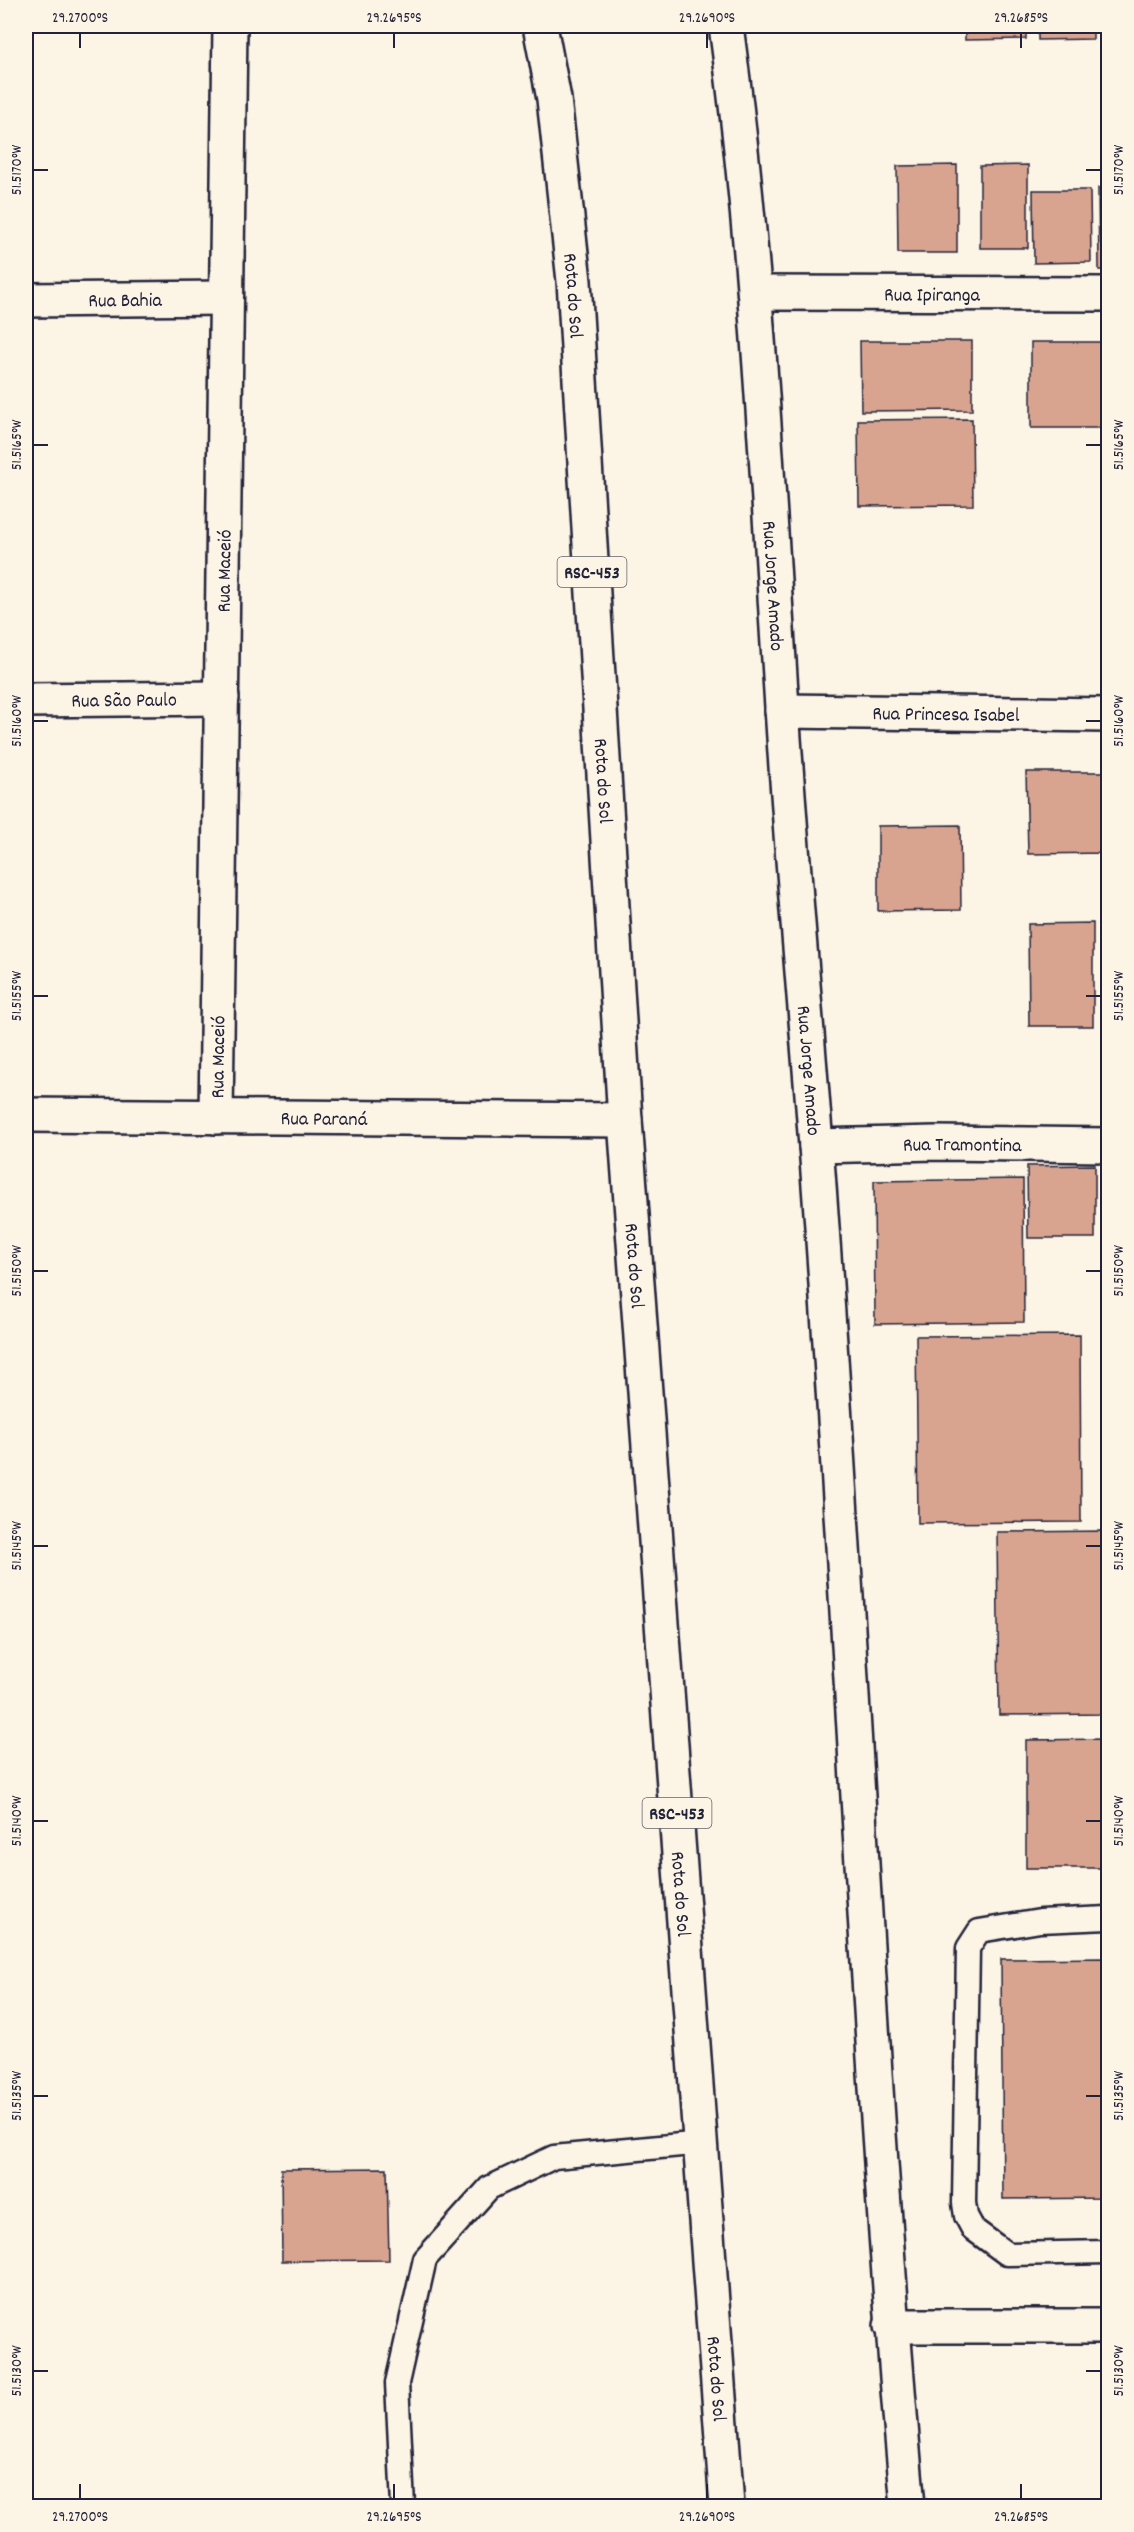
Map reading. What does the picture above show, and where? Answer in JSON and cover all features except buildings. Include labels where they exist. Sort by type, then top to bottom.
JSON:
[{"type":"main road","name":"Rua Maceió","points":[[216,1117],[230,26]]},
{"type":"main road","name":"Rota do Sol","points":[[540,26],[554,99],[574,281],[625,1120],[727,2506]]},
{"type":"main road","name":"Rua Jorge Amado","points":[[726,26],[756,293],[782,711],[834,1374],[891,2326],[908,2506]]},
{"type":"main road","name":"Rua Ipiranga","points":[[756,293],[1108,294]]},
{"type":"main road","name":"Rua Bahia","points":[[26,300],[225,298]]},
{"type":"main road","name":"Rua São Paulo","points":[[26,700],[222,698]]},
{"type":"main road","name":"Rua Princesa Isabel","points":[[782,711],[1108,715]]},
{"type":"main road","name":"Rua Paraná","points":[[26,1115],[625,1120]]},
{"type":"main road","name":"Rua Tramontina","points":[[816,1146],[935,1143],[1108,1144]]},
{"type":"main road","points":[[891,2326],[1108,2326]]},
{"type":"lane","points":[[1108,1918],[1040,1921],[979,1930],[968,1948],[964,2203],[966,2216],[973,2229],[1007,2254],[1108,2252]]},
{"type":"lane","points":[[403,2506],[397,2383],[425,2259],[489,2187],[554,2157],[702,2144]]}]
